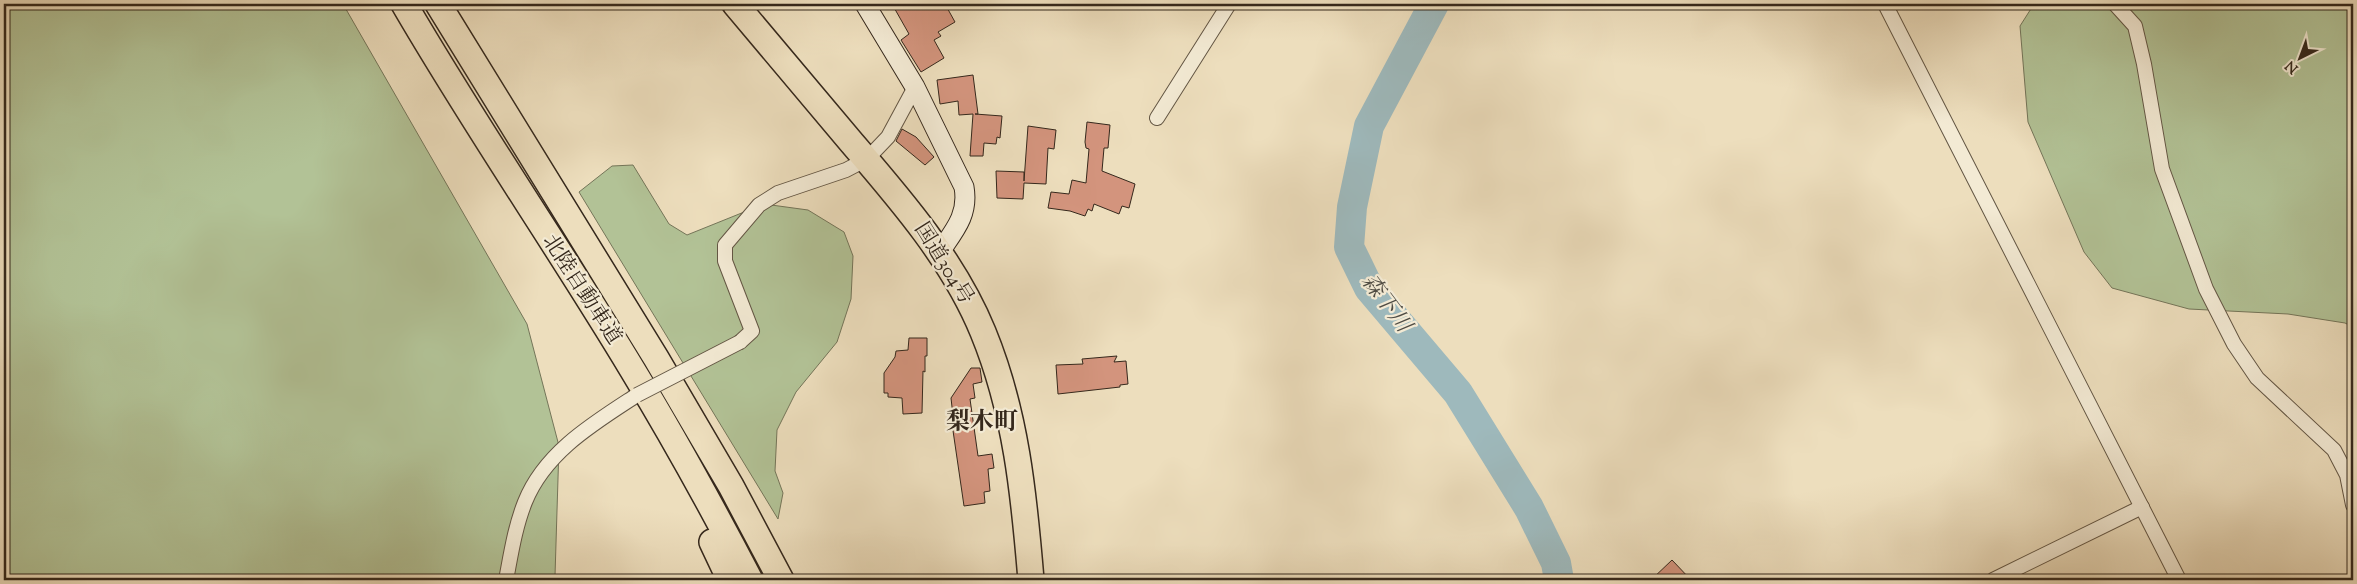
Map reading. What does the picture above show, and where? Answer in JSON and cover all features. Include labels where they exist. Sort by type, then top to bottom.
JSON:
[{"type":"highway","name":"北陸自動車道","points":[[404,4],[552,245],[632,369],[708,500],[750,580]]},
{"type":"highway","name":"北陸自動車道","points":[[438,4],[661,366],[731,486],[781,580]]},
{"type":"highway","name":"国道304号","points":[[735,4],[908,209],[939,253],[963,292],[983,331],[1013,424],[1023,487],[1031,580]]},
{"type":"highway","points":[[552,245],[571,283],[627,374],[668,449],[730,580]]},
{"type":"street","points":[[865,4],[915,87],[964,187],[966,200],[963,216],[939,253]]},
{"type":"street","points":[[1156,118],[1229,4]]},
{"type":"street","points":[[1885,4],[2179,580]]},
{"type":"street","points":[[2115,4],[2134,26],[2144,64],[2162,169],[2206,288],[2234,344],[2257,378],[2334,450],[2347,475],[2353,505]]},
{"type":"street","points":[[506,580],[514,538],[525,502],[536,480],[560,452],[589,426],[637,395],[740,342],[752,331],[725,261],[726,244],[759,205],[778,192],[846,170],[866,159],[888,137],[915,87]]},
{"type":"street","points":[[1993,580],[2142,507]]},
{"type":"green space","points":[[4,4],[343,4],[527,324],[559,446],[555,576],[557,580],[4,580]]},
{"type":"green space","points":[[2034,4],[2353,4],[2353,327],[2345,323],[2288,314],[2189,309],[2112,288],[2084,252],[2028,122],[2020,26]]},
{"type":"green space","points":[[633,165],[669,224],[687,235],[764,204],[808,210],[844,232],[853,256],[851,299],[837,342],[796,392],[777,430],[775,471],[783,493],[778,519],[579,192],[612,166]]},
{"type":"building","points":[[892,4],[945,4],[955,22],[938,32],[941,36],[934,40],[944,58],[921,72],[901,40],[909,34]]},
{"type":"building","points":[[973,75],[978,114],[975,114],[1002,116],[1000,138],[997,137],[996,144],[984,143],[983,156],[970,156],[973,114],[959,115],[958,101],[940,104],[937,80]]},
{"type":"building","points":[[1087,122],[1110,125],[1108,148],[1104,148],[1102,171],[1135,184],[1129,208],[1122,206],[1119,214],[1094,204],[1092,211],[1088,209],[1085,216],[1070,211],[1048,208],[1051,192],[1069,194],[1072,180],[1086,183],[1089,149],[1086,148],[1085,142]]},
{"type":"building","points":[[1028,126],[1056,130],[1054,149],[1048,148],[1046,184],[1024,183],[1023,199],[997,198],[996,171],[1024,172],[1024,181]]},
{"type":"building","points":[[902,129],[916,137],[934,157],[925,165],[896,141]]},
{"type":"building","points":[[909,338],[927,338],[927,356],[925,356],[925,372],[923,371],[922,413],[903,414],[902,398],[888,397],[888,393],[884,393],[884,373],[895,357],[896,351],[908,350]]},
{"type":"building","points":[[1117,356],[1114,362],[1126,361],[1128,384],[1120,385],[1120,387],[1058,394],[1056,365],[1083,364],[1082,359]]},
{"type":"building","points":[[971,368],[980,368],[982,382],[973,384],[975,398],[970,399],[978,456],[992,454],[994,468],[988,469],[990,491],[984,492],[985,503],[964,506],[951,417],[953,416],[951,398]]},
{"type":"building","points":[[1672,560],[1691,580],[1651,580]]},
{"type":"waterway","name":"森下川","points":[[1434,4],[1369,126],[1352,207],[1349,247],[1369,288],[1458,393],[1529,508],[1556,563],[1559,580]]},
{"type":"district","name":"梨木町","points":[[982,423]]}]
